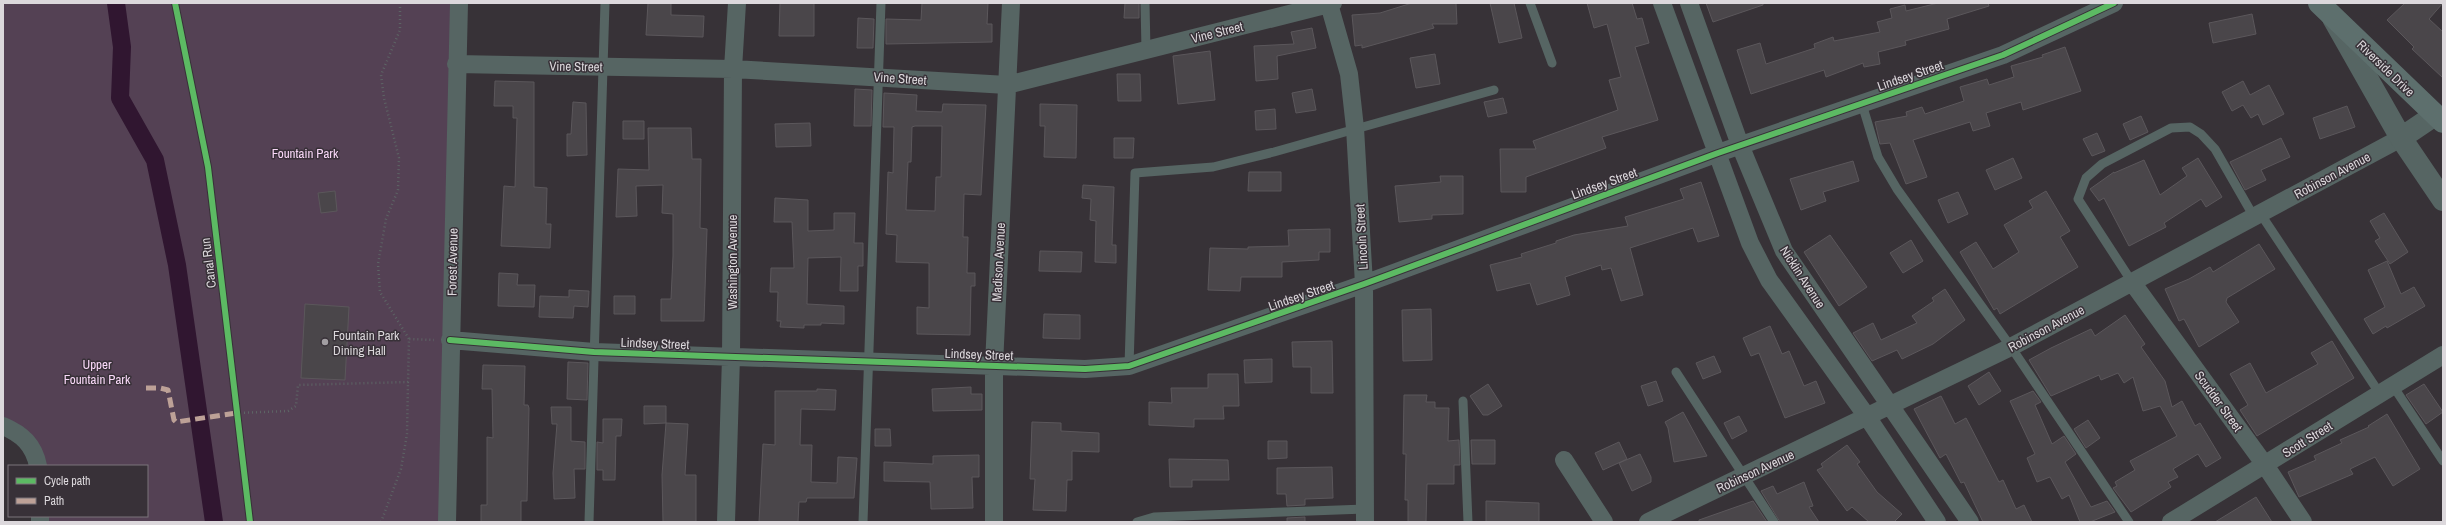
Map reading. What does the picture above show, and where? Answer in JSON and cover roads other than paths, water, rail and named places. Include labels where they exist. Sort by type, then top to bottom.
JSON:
[{"type":"main road","name":"Riverside Drive","points":[[2325,8],[2439,119]]},
{"type":"street","name":"Forest Avenue","points":[[447,522],[456,64],[459,3]]},
{"type":"street","name":"Washington Avenue","points":[[726,522],[732,357],[733,70],[737,3]]},
{"type":"street","name":"Madison Avenue","points":[[994,522],[994,365],[1011,3]]},
{"type":"street","points":[[1662,3],[1750,243],[1769,280],[1868,418],[1937,522]]},
{"type":"street","name":"Nicklin Avenue","points":[[1689,3],[1740,145],[1784,252],[1970,522]]},
{"type":"street","name":"Lindsey Street","points":[[450,340],[594,352],[868,360],[1085,369],[1129,366],[1364,284],[1740,145],[2003,55],[2114,3]]},
{"type":"street","name":"Vine Street","points":[[456,64],[733,70],[1007,85],[1331,4]]},
{"type":"street","name":"Lincoln Street","points":[[1331,4],[1349,74],[1355,128],[1364,284],[1365,516]]},
{"type":"street","points":[[2325,8],[2401,138],[2443,200]]},
{"type":"street","name":"Robinson Avenue","points":[[1648,522],[1868,418],[2011,347],[2439,119]]},
{"type":"street","name":"Scudder Street","points":[[2132,282],[2265,465],[2302,522]]},
{"type":"street","name":"Scott Street","points":[[2170,522],[2443,355]]},
{"type":"street","points":[[3,426],[19,433],[37,459]]},
{"type":"street","points":[[1564,460],[1604,522]]},
{"type":"lane","points":[[589,522],[605,3]]},
{"type":"lane","points":[[864,522],[868,360],[880,77],[881,3]]},
{"type":"lane","points":[[1145,3],[1146,50]]},
{"type":"lane","points":[[1530,3],[1552,63]]},
{"type":"lane","points":[[1129,366],[1135,173],[1213,167],[1274,152],[1494,90]]},
{"type":"lane","points":[[1862,104],[1878,157],[1896,189],[2011,347],[2129,522]]},
{"type":"lane","points":[[2132,282],[2078,199],[2086,178],[2102,164],[2171,128],[2190,127],[2201,134],[2215,149],[2257,215],[2387,390],[2443,461]]},
{"type":"lane","points":[[1676,372],[1743,477],[1774,522]]},
{"type":"lane","points":[[1463,401],[1468,522]]},
{"type":"lane","points":[[1137,522],[1154,517],[1365,516]]},
{"type":"waterway","points":[[116,3],[122,47],[120,98],[155,160],[177,265],[214,522]]},
{"type":"place","name":"Fountain Park Dining Hall","points":[[325,342]]},
{"type":"park label","name":"Fountain Park","points":[[305,153]]},
{"type":"park label","name":"Upper Fountain Park","points":[[97,372]]}]
